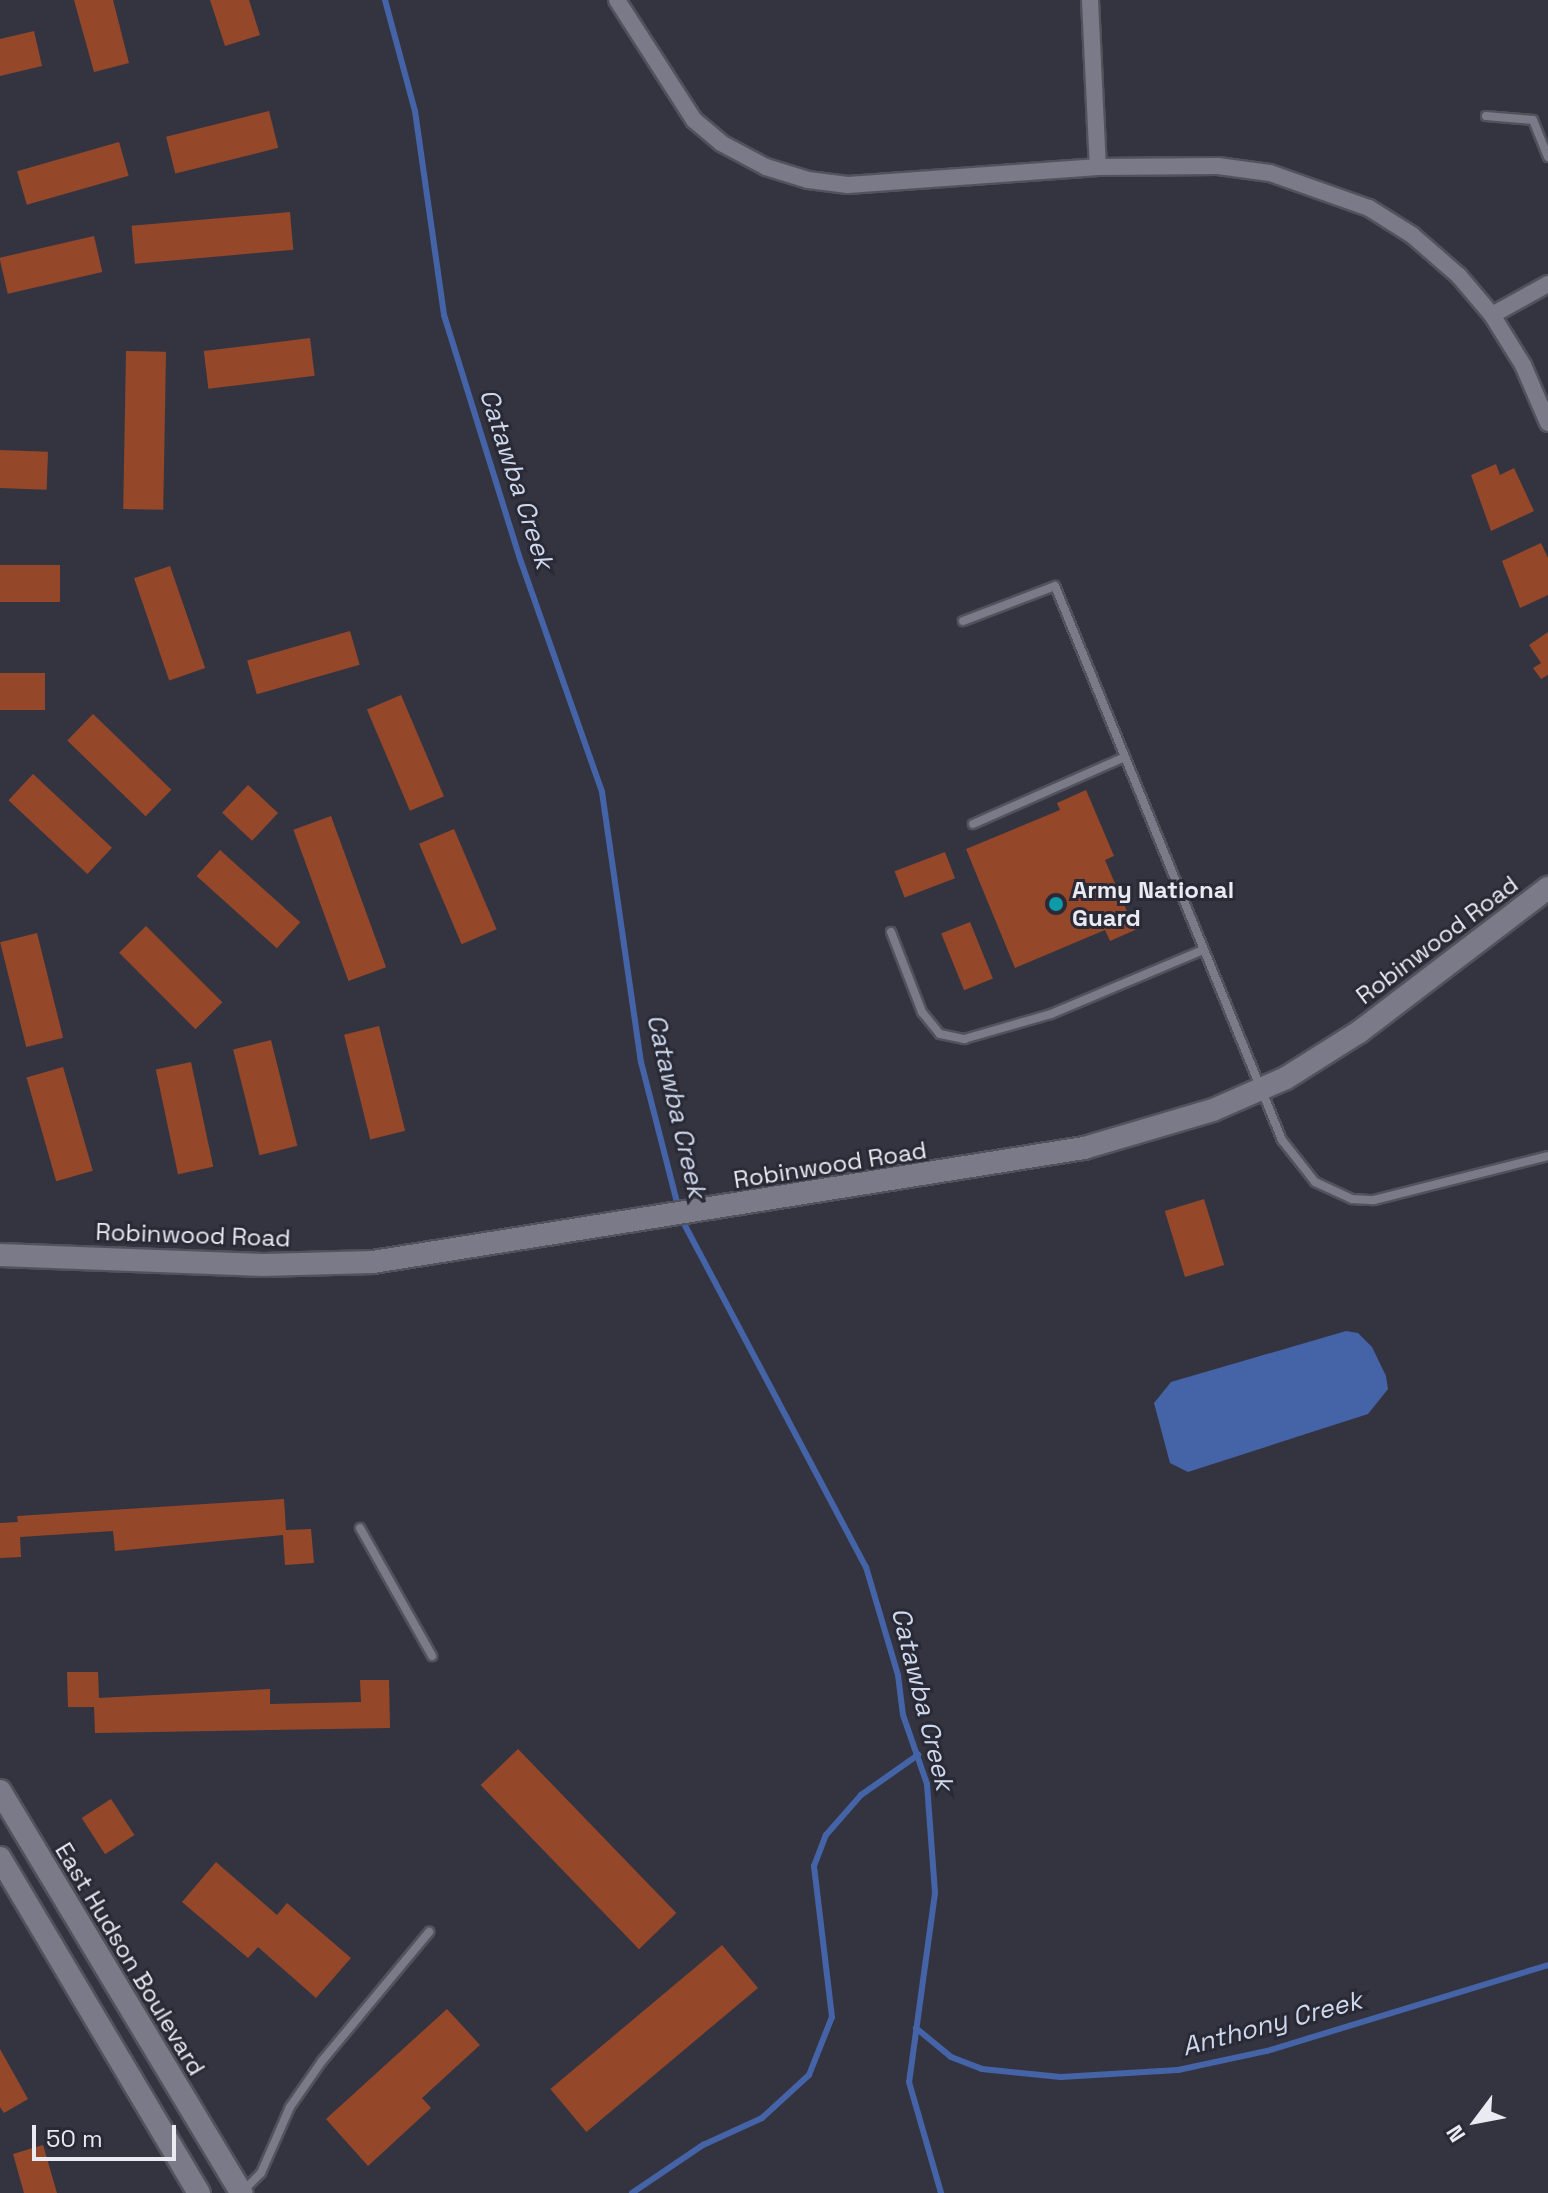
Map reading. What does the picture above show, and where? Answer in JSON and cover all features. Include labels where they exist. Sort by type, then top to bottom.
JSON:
[{"type":"main road","name":"Robinwood Road","points":[[0,1255],[328,1265],[605,1228],[1084,1148],[1158,1129],[1261,1090],[1359,1032],[1548,888]]},
{"type":"main road","name":"East Hudson Boulevard","points":[[0,1791],[241,2193]]},
{"type":"main road","points":[[0,1858],[199,2193]]},
{"type":"street","points":[[617,0],[694,120],[766,167],[808,180],[848,185],[1098,167],[1218,166],[1322,188],[1412,235],[1459,276],[1492,315],[1523,365],[1548,423]]},
{"type":"street","points":[[1090,0],[1098,167]]},
{"type":"street","points":[[1492,315],[1548,284]]},
{"type":"lane","points":[[1486,116],[1519,115],[1533,120],[1548,157]]},
{"type":"lane","points":[[963,621],[1055,586],[1282,1140],[1315,1182],[1352,1199],[1374,1200],[1548,1156]]},
{"type":"lane","points":[[973,824],[1125,757]]},
{"type":"lane","points":[[891,932],[922,1012],[940,1034],[964,1039],[1051,1014],[1203,950]]},
{"type":"lane","points":[[360,1528],[432,1656]]},
{"type":"lane","points":[[241,2193],[261,2173],[290,2107],[322,2061],[429,1932]]},
{"type":"water","points":[[1346,1331],[1358,1333],[1372,1347],[1386,1376],[1388,1389],[1368,1414],[1188,1472],[1170,1463],[1154,1403],[1171,1382]]},
{"type":"building","points":[[74,0],[113,0],[129,63],[94,72]]},
{"type":"building","points":[[210,0],[249,0],[260,35],[225,46]]},
{"type":"building","points":[[34,31],[42,66],[0,76],[0,39]]},
{"type":"building","points":[[269,111],[278,148],[175,174],[166,137]]},
{"type":"building","points":[[119,142],[129,176],[27,205],[17,171]]},
{"type":"building","points":[[290,212],[293,250],[135,264],[132,226]]},
{"type":"building","points":[[94,236],[102,272],[8,294],[0,258]]},
{"type":"building","points":[[310,338],[315,376],[208,389],[204,351]]},
{"type":"building","points":[[126,351],[166,352],[163,510],[123,509]]},
{"type":"building","points":[[0,450],[48,452],[47,490],[0,488]]},
{"type":"building","points":[[1496,464],[1500,475],[1514,468],[1534,511],[1491,531],[1471,475]]},
{"type":"building","points":[[1541,543],[1548,558],[1548,595],[1520,608],[1502,561]]},
{"type":"building","points":[[0,565],[60,565],[60,602],[0,602]]},
{"type":"building","points":[[170,566],[205,668],[169,680],[134,578]]},
{"type":"building","points":[[350,631],[360,665],[257,694],[247,660]]},
{"type":"building","points":[[1548,632],[1548,675],[1541,679],[1533,668],[1541,663],[1529,645]]},
{"type":"building","points":[[0,673],[45,673],[45,710],[0,710]]},
{"type":"building","points":[[401,695],[444,796],[410,811],[367,709]]},
{"type":"building","points":[[93,714],[171,790],[146,816],[67,741]]},
{"type":"building","points":[[33,774],[112,848],[87,874],[8,800]]},
{"type":"building","points":[[248,785],[278,813],[252,841],[222,813]]},
{"type":"building","name":"Army National Guard","points":[[1086,790],[1114,856],[1105,860],[1135,930],[1110,941],[1105,930],[1015,968],[966,849],[1060,810],[1057,803]]},
{"type":"building","points":[[331,816],[386,967],[348,981],[293,830]]},
{"type":"building","points":[[454,829],[497,929],[462,944],[419,844]]},
{"type":"building","points":[[220,850],[300,922],[277,948],[197,876]]},
{"type":"building","points":[[945,852],[955,878],[905,897],[895,871]]},
{"type":"building","points":[[970,922],[993,979],[964,990],[941,934]]},
{"type":"building","points":[[146,926],[222,1002],[195,1029],[119,953]]},
{"type":"building","points":[[37,933],[63,1038],[26,1047],[0,942]]},
{"type":"building","points":[[379,1026],[405,1131],[370,1140],[344,1035]]},
{"type":"building","points":[[271,1040],[297,1146],[260,1155],[233,1049]]},
{"type":"building","points":[[191,1062],[213,1167],[178,1174],[156,1069]]},
{"type":"building","points":[[63,1067],[93,1171],[56,1181],[26,1077]]},
{"type":"building","points":[[1204,1199],[1224,1265],[1185,1277],[1165,1211]]},
{"type":"building","points":[[284,1499],[286,1530],[311,1529],[314,1563],[285,1565],[283,1535],[115,1551],[113,1531],[20,1537],[21,1557],[0,1558],[0,1523],[18,1522],[17,1516]]},
{"type":"building","points":[[67,1672],[98,1672],[99,1698],[270,1689],[270,1704],[361,1702],[360,1680],[389,1680],[390,1728],[95,1733],[94,1707],[68,1707]]},
{"type":"building","points":[[518,1749],[676,1913],[639,1949],[481,1785]]},
{"type":"building","points":[[111,1799],[134,1835],[105,1854],[82,1818]]},
{"type":"building","points":[[216,1862],[277,1915],[287,1903],[351,1958],[316,1998],[258,1947],[248,1958],[182,1902]]},
{"type":"building","points":[[722,1945],[758,1988],[586,2132],[550,2089]]},
{"type":"building","points":[[447,2009],[480,2045],[422,2098],[431,2108],[368,2166],[326,2119]]},
{"type":"building","points":[[0,2049],[28,2099],[4,2113],[0,2107]]},
{"type":"building","points":[[43,2145],[57,2193],[24,2193],[13,2154]]},
{"type":"waterway","name":"Catawba Creek","points":[[385,0],[415,111],[444,315],[519,556],[602,792],[641,1062],[681,1218],[866,1567],[898,1675],[903,1715],[927,1784],[935,1893],[909,2082],[941,2193]]},
{"type":"waterway","points":[[632,2193],[703,2145],[762,2118],[809,2075],[832,2017],[814,1866],[826,1835],[861,1795],[918,1755]]},
{"type":"waterway","name":"Anthony Creek","points":[[916,2028],[951,2057],[982,2069],[1061,2077],[1178,2070],[1267,2051],[1548,1965]]},
{"type":"place","name":"Army National Guard","points":[[1056,904]]}]
